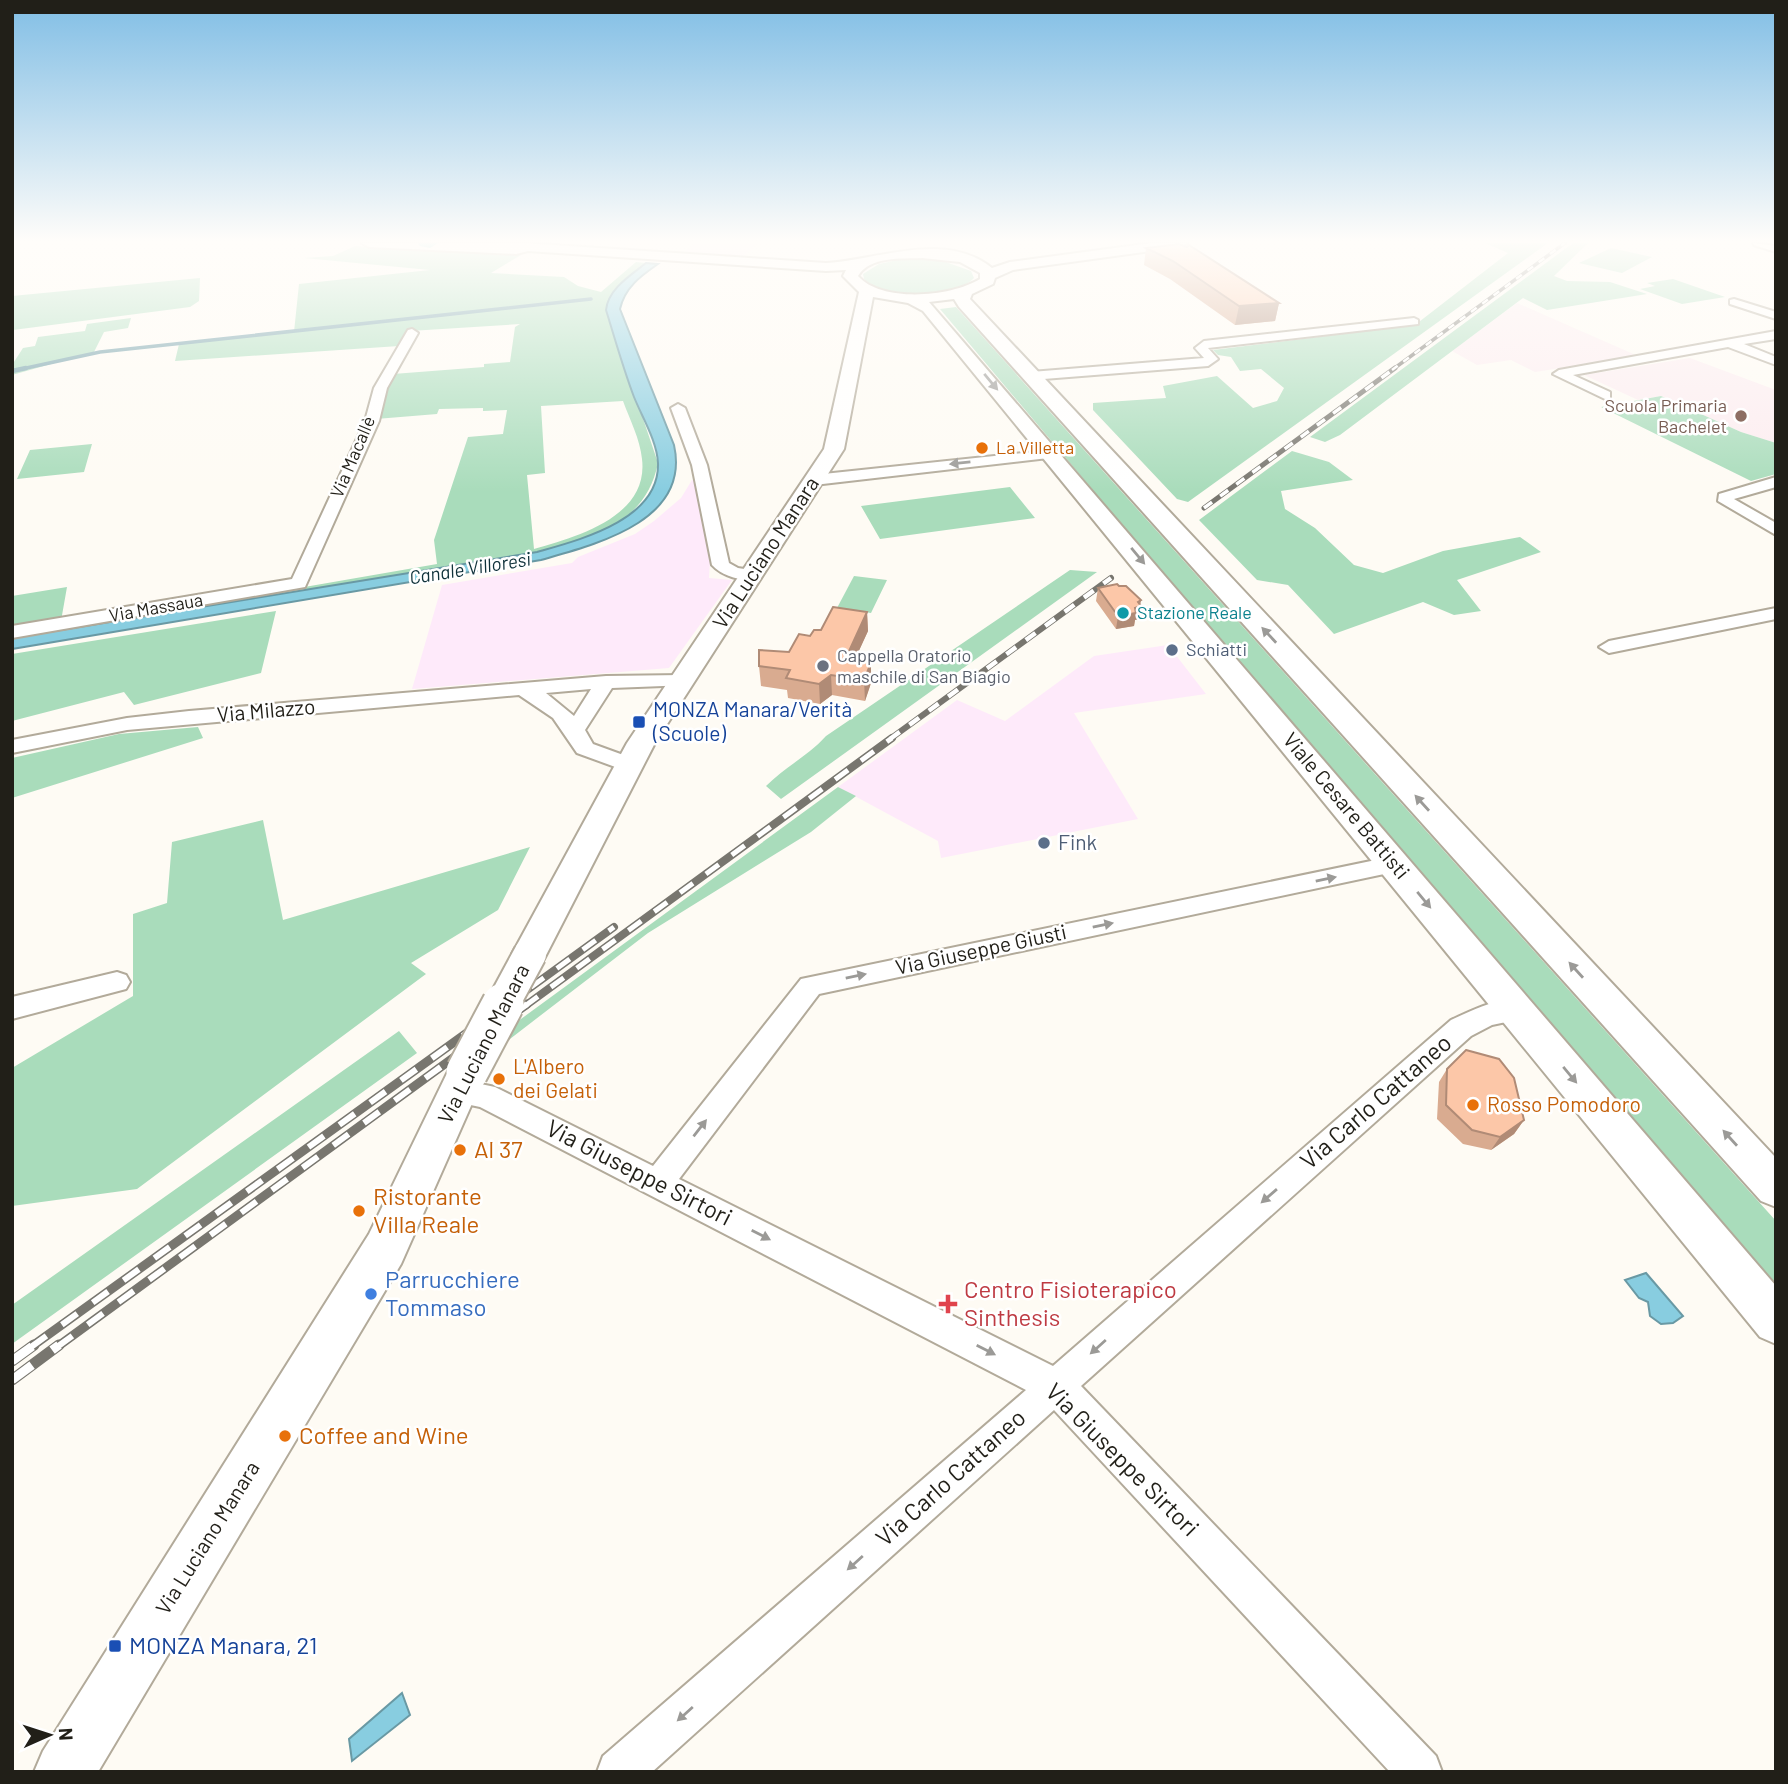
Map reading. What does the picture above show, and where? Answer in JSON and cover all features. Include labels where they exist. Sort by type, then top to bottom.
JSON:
[{"type":"main road","name":"Via Luciano Manara","points":[[64,1772],[385,1249],[462,1082],[635,754],[834,449],[839,436],[860,326]]},
{"type":"main road","name":"Viale Cesare Battisti","points":[[944,326],[1776,1321]]},
{"type":"main road","points":[[985,326],[1776,1188]]},
{"type":"street","points":[[1031,376],[1208,362],[1212,359],[1201,348],[1204,345],[1376,326]]},
{"type":"street","name":"Via Macallè","points":[[299,583],[372,421],[372,412],[385,375],[412,333]]},
{"type":"street","points":[[1605,395],[1559,374],[1776,335]]},
{"type":"street","points":[[1729,343],[1776,361]]},
{"type":"street","points":[[678,408],[695,449],[711,509],[721,565],[733,572],[751,575]]},
{"type":"street","points":[[814,480],[1052,454]]},
{"type":"street","points":[[1776,482],[1725,497],[1726,501],[1776,530]]},
{"type":"street","name":"Via Massaua","points":[[12,632],[299,583]]},
{"type":"street","points":[[1609,647],[1776,612]]},
{"type":"street","name":"Via Milazzo","points":[[12,747],[127,724],[606,682],[682,681]]},
{"type":"street","points":[[606,682],[578,734],[616,744],[635,754]]},
{"type":"street","name":"Via Milazzo","points":[[522,690],[553,704],[578,734]]},
{"type":"street","name":"Via Giuseppe Giusti","points":[[659,1182],[810,986],[1395,864]]},
{"type":"street","points":[[12,1008],[117,982]]},
{"type":"street","name":"Via Carlo Cattaneo","points":[[619,1772],[1461,1028],[1488,1015],[1515,1010]]},
{"type":"street","name":"Via Giuseppe Sirtori","points":[[462,1082],[1055,1386],[1420,1772]]},
{"type":"shaded area","points":[[1486,326],[1570,326],[1638,356],[1535,372],[1511,360],[1477,365],[1452,351]]},
{"type":"shaded area","name":"Scuola Primaria Bachelet","points":[[1690,358],[1776,390],[1776,443],[1741,432],[1661,396],[1638,400],[1584,375]]},
{"type":"shaded area","points":[[692,480],[700,480],[710,561],[709,578],[732,580],[669,668],[412,689],[442,585],[572,563],[578,557],[635,534],[654,521],[681,498]]},
{"type":"shaded area","points":[[1168,645],[1206,694],[1074,713],[1138,819],[941,858],[938,841],[838,787],[957,700],[1005,721],[1094,656]]},
{"type":"green space","points":[[12,326],[42,326],[13,330],[12,333]]},
{"type":"green space","points":[[86,326],[129,326],[104,332],[94,352],[12,375],[12,365],[23,348],[35,346],[38,337],[85,331]]},
{"type":"green space","points":[[295,326],[485,326],[410,331],[399,346],[175,361],[179,344],[294,332]]},
{"type":"green space","points":[[612,326],[658,463],[651,484],[641,501],[613,526],[577,541],[537,552],[12,638],[437,564],[434,540],[468,437],[503,434],[507,410],[439,409],[437,414],[376,419],[393,374],[484,367],[484,364],[510,362],[515,327]],"holes":[[[623,401],[642,459],[641,479],[634,496],[622,510],[588,531],[534,549],[527,475],[545,473],[541,406]]]},
{"type":"green space","points":[[955,326],[973,326],[1776,1221],[1776,1300]]},
{"type":"green space","points":[[1405,326],[1432,326],[1188,502],[1177,499],[1093,410],[1093,403],[1166,398],[1163,386],[1217,376],[1253,408],[1277,401],[1284,388],[1261,369],[1240,371],[1231,357],[1218,355],[1213,350]]},
{"type":"green space","points":[[1460,326],[1485,326],[1340,435],[1325,442],[1310,437]]},
{"type":"green space","points":[[1661,396],[1741,432],[1776,443],[1776,474],[1751,481],[1601,407]]},
{"type":"green space","points":[[92,444],[84,472],[17,479],[30,450]]},
{"type":"green space","points":[[1292,451],[1329,462],[1353,480],[1281,491],[1285,509],[1315,528],[1354,565],[1383,573],[1443,551],[1520,537],[1541,552],[1457,580],[1481,611],[1454,615],[1423,602],[1334,634],[1288,585],[1257,580],[1199,520]]},
{"type":"green space","points":[[1010,487],[1035,518],[880,539],[861,506]]},
{"type":"green space","points":[[1070,570],[1097,572],[781,799],[766,786],[826,736]]},
{"type":"green space","points":[[854,576],[887,580],[871,613],[837,608]]},
{"type":"green space","points":[[67,587],[61,621],[12,628],[12,596]]},
{"type":"green space","points":[[276,611],[261,673],[134,705],[124,692],[12,721],[12,654]]},
{"type":"green space","points":[[198,727],[203,738],[12,798],[12,758],[119,734]]},
{"type":"green space","points":[[838,787],[856,796],[811,832],[648,933],[502,1045],[510,1027]]},
{"type":"green space","points":[[263,820],[283,920],[530,847],[498,910],[411,963],[426,974],[137,1189],[12,1206],[12,1068],[133,996],[133,914],[167,903],[172,842]]},
{"type":"green space","points":[[399,1031],[417,1053],[12,1344],[12,1305]]},
{"type":"water","name":"Canale Villoresi","points":[[611,326],[627,326],[674,445],[675,471],[668,493],[654,511],[612,537],[541,560],[12,649],[12,638],[537,552],[594,534],[632,513],[646,499],[655,483],[657,455],[630,386]]},
{"type":"water","points":[[1646,1273],[1683,1316],[1673,1323],[1661,1324],[1650,1316],[1648,1302],[1639,1298],[1625,1280]]},
{"type":"water","points":[[402,1693],[410,1715],[352,1761],[349,1739]]},
{"type":"building","points":[[1117,584],[1126,586],[1141,600],[1138,602],[1141,606],[1135,608],[1136,613],[1118,616],[1098,588]]},
{"type":"building","points":[[833,607],[867,612],[845,660],[871,663],[864,680],[831,675],[819,684],[786,678],[790,670],[759,666],[759,650],[789,652],[799,634],[810,636],[814,630],[821,630]]},
{"type":"building","name":"Rosso Pomodoro","points":[[1466,1050],[1499,1059],[1514,1078],[1524,1120],[1500,1137],[1472,1130],[1446,1105],[1447,1069]]},
{"type":"waterway","points":[[17,370],[100,352],[339,326]]},
{"type":"waterway","points":[[12,371],[26,368]]},
{"type":"railway","points":[[1392,370],[1452,326]]},
{"type":"railway","points":[[1204,508],[1395,368]]},
{"type":"railway","points":[[890,739],[1111,578]]},
{"type":"railway","points":[[525,1006],[892,738]]},
{"type":"railway","points":[[505,1006],[614,927]]},
{"type":"railway","points":[[31,1347],[507,1004]]},
{"type":"railway","points":[[57,1347],[527,1004]]},
{"type":"railway","points":[[12,1361],[34,1345]]},
{"type":"railway","points":[[12,1380],[59,1345]]},
{"type":"place","name":"Scuola Primaria Bachelet","points":[[1741,416]]},
{"type":"place","name":"La Villetta","points":[[982,448]]},
{"type":"place","name":"Stazione Reale","points":[[1123,613]]},
{"type":"place","name":"Schiatti","points":[[1172,650]]},
{"type":"place","name":"Cappella Oratorio maschile di San Biagio","points":[[823,666]]},
{"type":"place","name":"MONZA Manara/Verità (Scuole)","points":[[639,722]]},
{"type":"place","name":"Fink","points":[[1044,843]]},
{"type":"place","name":"L'Albero dei Gelati","points":[[499,1079]]},
{"type":"place","name":"Rosso Pomodoro","points":[[1473,1105]]},
{"type":"place","name":"Al 37","points":[[460,1150]]},
{"type":"place","name":"Ristorante Villa Reale","points":[[359,1211]]},
{"type":"place","name":"Parrucchiere Tommaso","points":[[371,1294]]},
{"type":"place","name":"Centro Fisioterapico Sinthesis","points":[[948,1304]]},
{"type":"place","name":"Coffee and Wine","points":[[285,1436]]},
{"type":"place","name":"MONZA Manara, 21","points":[[115,1646]]}]
